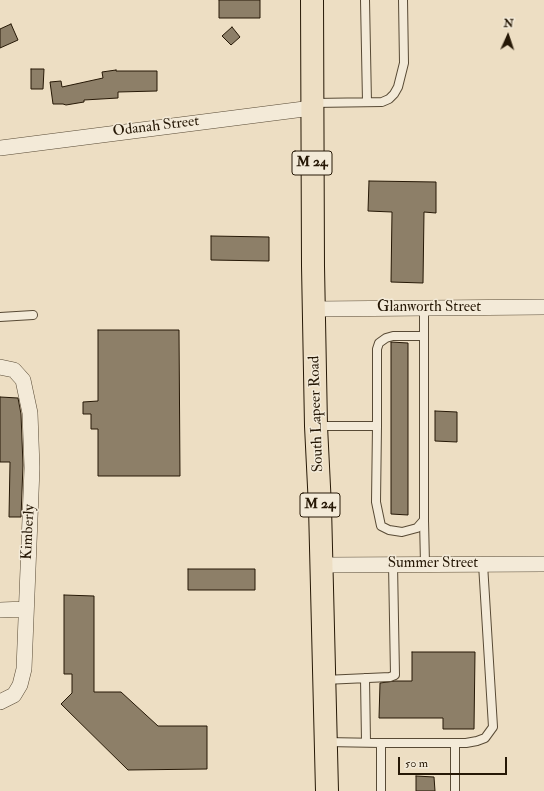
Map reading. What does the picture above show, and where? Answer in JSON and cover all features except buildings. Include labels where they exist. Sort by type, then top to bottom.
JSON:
[{"type":"main road","name":"M 24","points":[[312,0],[312,105]]},
{"type":"main road","name":"South Lapeer Road","points":[[312,105],[316,426],[320,507],[323,680],[327,791]]},
{"type":"street","name":"Odanah Street","points":[[0,148],[312,105]]},
{"type":"street","name":"Glanworth Street","points":[[314,309],[544,307]]},
{"type":"street","name":"Kimberly","points":[[0,367],[14,370],[23,380],[30,413],[32,468],[24,670],[20,685],[14,695],[0,702]]},
{"type":"street","name":"Summer Street","points":[[321,565],[544,564]]},
{"type":"street","points":[[0,610],[26,609]]},
{"type":"lane","points":[[365,0],[367,102]]},
{"type":"lane","points":[[312,105],[382,102],[389,99],[398,87],[404,63],[403,0]]},
{"type":"lane","points":[[424,308],[425,564]]},
{"type":"lane","points":[[0,316],[33,315]]},
{"type":"lane","points":[[424,336],[393,336],[386,338],[379,343],[377,349],[376,502],[382,526],[388,530],[402,532],[417,528],[424,520]]},
{"type":"lane","points":[[316,426],[377,426]]},
{"type":"lane","points":[[323,680],[390,677],[395,675],[393,564]]},
{"type":"lane","points":[[326,742],[455,743],[477,741],[486,738],[493,727],[483,564]]},
{"type":"lane","points":[[364,678],[366,742]]},
{"type":"lane","points":[[381,743],[381,791]]},
{"type":"lane","points":[[455,743],[455,791]]}]
